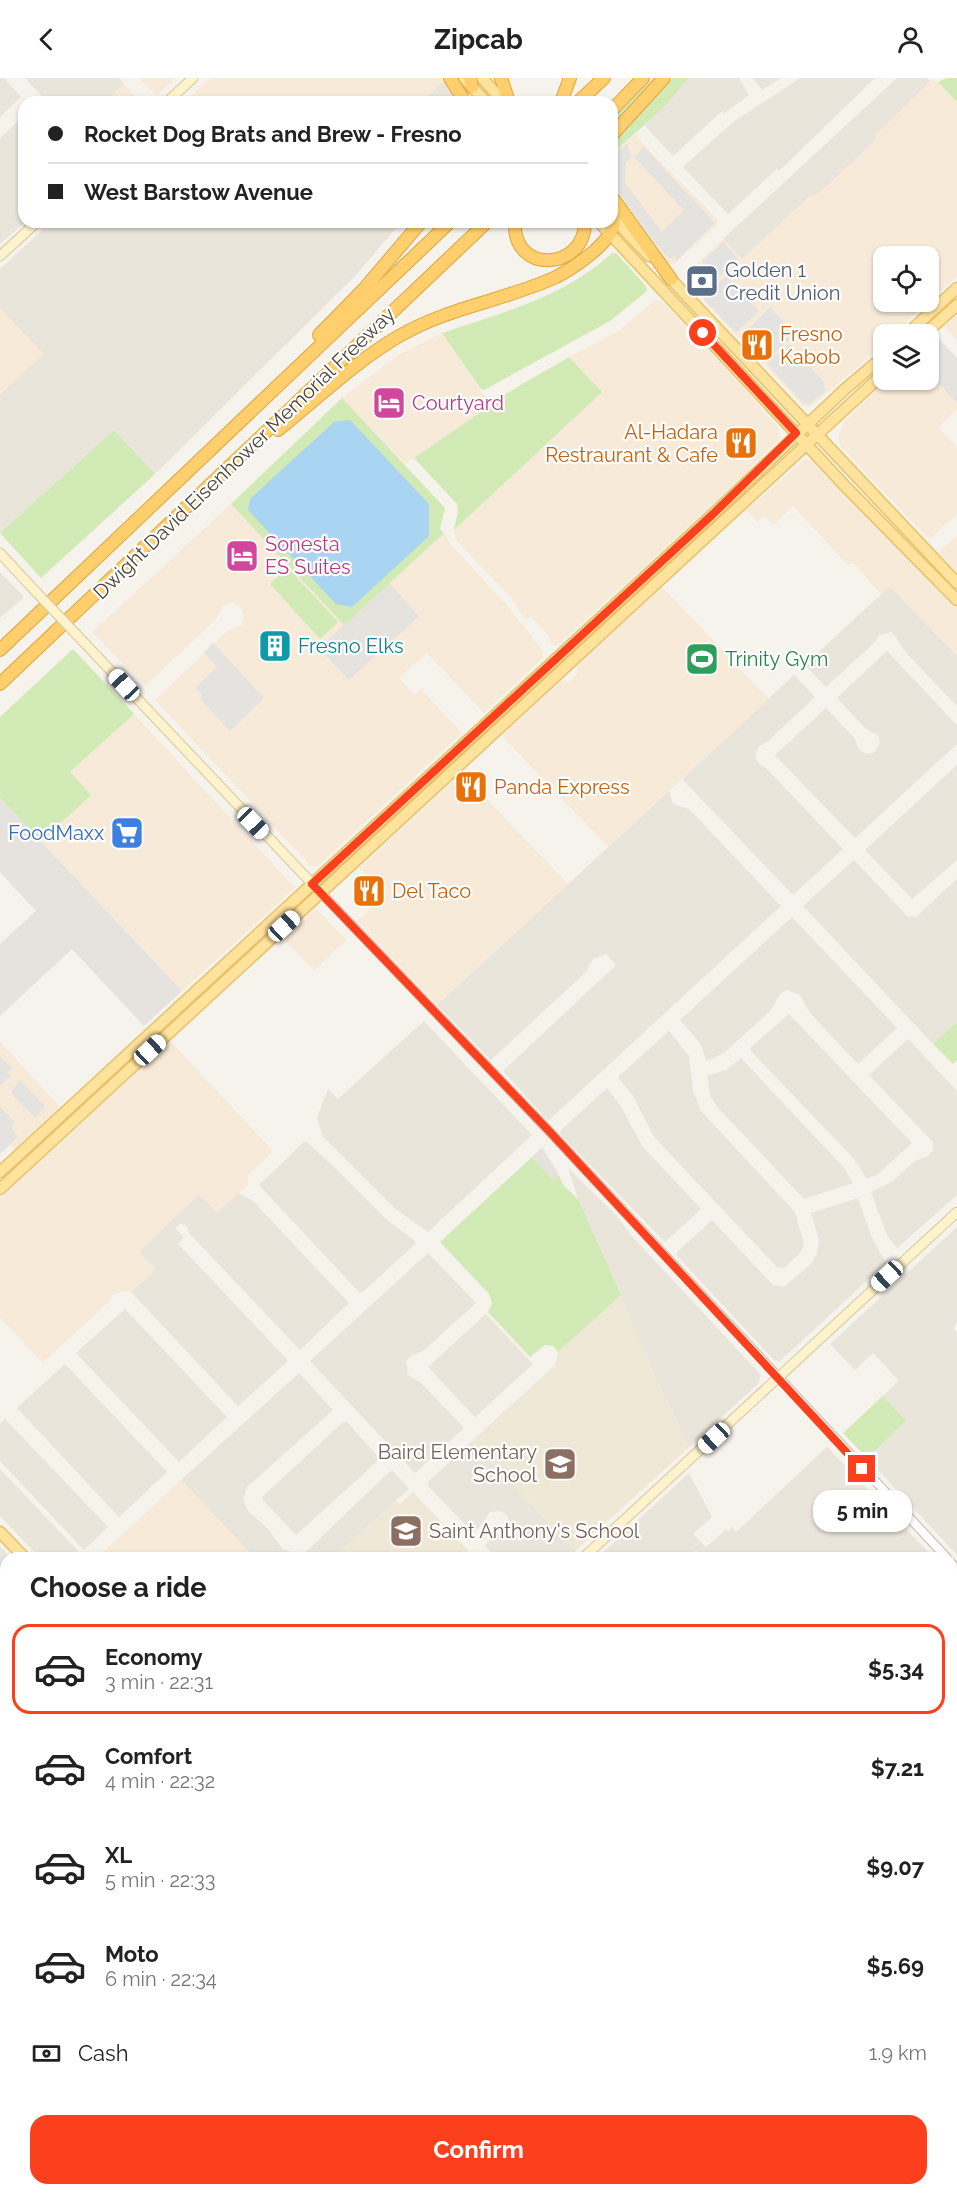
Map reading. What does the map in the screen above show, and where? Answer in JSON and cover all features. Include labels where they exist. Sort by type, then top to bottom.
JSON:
[{"type":"highway","points":[[450,78],[461,96]]},
{"type":"highway","points":[[501,78],[506,96]]},
{"type":"highway","points":[[563,96],[570,78]]},
{"type":"highway","points":[[584,96],[604,78]]},
{"type":"highway","points":[[618,99],[641,78]]},
{"type":"highway","points":[[618,103],[641,78]]},
{"type":"highway","points":[[618,128],[664,78]]},
{"type":"highway","points":[[618,206],[668,282]]},
{"type":"highway","points":[[198,462],[364,289],[416,228]]},
{"type":"highway","points":[[387,281],[438,228]]},
{"type":"highway","name":"Dwight David Eisenhower Memorial Freeway","points":[[0,650],[444,228]]},
{"type":"highway","name":"Dwight David Eisenhower Memorial Freeway","points":[[0,684],[482,228]]},
{"type":"highway","points":[[515,228],[516,238],[524,250],[536,259],[549,261],[566,256],[575,249],[584,228]]},
{"type":"highway","points":[[215,479],[393,339],[438,317],[557,276],[583,260],[610,235],[614,228]]},
{"type":"main road","points":[[174,96],[193,78]]},
{"type":"main road","points":[[482,78],[501,96]]},
{"type":"main road","points":[[469,81],[481,96]]},
{"type":"main road","points":[[618,223],[796,433],[957,600]]},
{"type":"main road","points":[[0,256],[30,228]]},
{"type":"main road","points":[[604,228],[699,309],[957,583]]},
{"type":"main road","points":[[918,324],[957,288]]},
{"type":"main road","points":[[935,324],[936,316],[957,296]]},
{"type":"main road","points":[[936,324],[957,305]]},
{"type":"main road","points":[[927,316],[927,324]]},
{"type":"main road","points":[[0,1172],[467,741],[796,433],[873,366]]},
{"type":"main road","points":[[0,1189],[873,383]]},
{"type":"main road","points":[[0,553],[321,893]]},
{"type":"main road","points":[[429,793],[432,781],[464,751],[467,741]]},
{"type":"main road","points":[[590,1552],[957,1212]]},
{"type":"main road","points":[[0,1532],[19,1552]]},
{"type":"street","points":[[321,893],[549,1131],[941,1552]]},
{"type":"shaded area","points":[[0,78],[4,78],[20,96],[0,117]]},
{"type":"shaded area","points":[[25,78],[119,78],[124,84],[111,96],[42,96]]},
{"type":"shaded area","points":[[139,78],[176,78],[157,95]]},
{"type":"shaded area","points":[[210,78],[443,78],[445,80],[428,96],[191,96]]},
{"type":"shaded area","points":[[689,78],[739,78],[749,95],[723,114],[722,111],[673,156],[645,126]]},
{"type":"shaded area","points":[[753,78],[781,78],[762,90]]},
{"type":"shaded area","points":[[800,78],[875,78],[779,171],[777,169],[728,214],[683,167],[733,122]]},
{"type":"shaded area","points":[[897,78],[926,78],[931,81],[875,136],[877,139],[815,197],[810,196],[742,259],[723,239]]},
{"type":"shaded area","points":[[445,80],[454,96],[428,96]]},
{"type":"shaded area","points":[[931,81],[938,82],[957,102],[957,276],[939,292],[939,246],[873,246],[873,312],[917,312],[904,324],[873,324],[873,353],[810,407],[803,406],[685,281],[685,275],[723,239],[742,259],[810,196],[813,194],[816,196],[877,140],[874,136]]},
{"type":"shaded area","points":[[124,84],[135,96],[111,96]]},
{"type":"shaded area","points":[[18,122],[18,228],[0,244],[0,138]]},
{"type":"shaded area","points":[[636,134],[642,143],[717,219],[717,225],[674,264],[669,264],[663,258],[618,194],[618,149]]},
{"type":"shaded area","points":[[627,144],[631,158],[626,163],[625,183],[662,232],[684,210],[634,157],[644,147],[715,223],[677,260],[673,256],[670,259],[657,245],[618,192],[618,152]]},
{"type":"shaded area","points":[[44,228],[396,228],[357,274],[155,474],[114,430],[0,533],[0,269]]},
{"type":"shaded area","points":[[723,242],[738,259],[718,278],[702,262]]},
{"type":"shaded area","points":[[726,276],[759,311],[736,333],[703,298]]},
{"type":"shaded area","points":[[655,300],[660,300],[682,322],[751,396],[778,427],[780,439],[713,504],[558,645],[550,644],[549,636],[530,616],[526,620],[511,598],[457,541],[454,530],[601,392],[569,357],[620,330]]},
{"type":"shaded area","points":[[770,307],[795,334],[768,359],[744,333]]},
{"type":"shaded area","points":[[0,308],[44,354],[0,395]]},
{"type":"shaded area","points":[[957,315],[957,340],[946,329],[946,325]]},
{"type":"shaded area","points":[[442,333],[491,405],[405,464],[342,398],[397,356]]},
{"type":"shaded area","points":[[939,339],[957,358],[957,403],[939,384]]},
{"type":"shaded area","points":[[789,344],[824,382],[825,391],[811,403],[804,404],[767,364]]},
{"type":"shaded area","points":[[939,384],[957,403],[957,410],[938,427],[957,447],[957,514],[931,538],[927,537],[840,445],[838,438],[843,423],[876,390],[939,390]]},
{"type":"shaded area","points":[[805,459],[811,461],[876,524],[957,608],[957,656],[891,586],[881,594],[854,564],[847,564],[793,506],[773,525],[764,516],[757,522],[746,510]]},
{"type":"shaded area","points":[[231,504],[344,625],[319,648],[419,616],[389,583],[444,533],[450,544],[506,604],[543,651],[543,658],[484,713],[427,653],[399,678],[414,695],[421,689],[462,733],[318,866],[311,866],[155,700],[227,631],[241,625],[244,616],[241,608],[232,603],[223,606],[216,619],[145,686],[92,632]]},
{"type":"shaded area","points":[[957,536],[957,573],[938,552]]},
{"type":"shaded area","points":[[0,572],[24,597],[0,618]]},
{"type":"shaded area","points":[[389,583],[419,616],[349,680],[319,648]]},
{"type":"shaded area","points":[[890,586],[957,656],[957,706],[907,654],[892,632],[879,635],[875,642],[826,687],[805,665]]},
{"type":"shaded area","points":[[662,587],[769,699],[608,847],[502,736],[561,681],[569,682],[577,674],[577,666]]},
{"type":"shaded area","points":[[213,643],[264,698],[230,731],[200,699],[203,696],[195,688],[217,667],[204,652]]},
{"type":"shaded area","points":[[887,651],[957,725],[957,744],[855,838],[775,755],[826,708],[855,739],[859,750],[867,754],[875,752],[880,743],[878,735],[866,729],[837,698]]},
{"type":"shaded area","points":[[794,675],[815,697],[767,742],[759,746],[755,757],[759,764],[766,768],[843,849],[793,895],[682,779]]},
{"type":"shaded area","points":[[134,714],[295,888],[182,991],[41,841],[70,773]]},
{"type":"shaded area","points":[[957,765],[957,860],[912,899],[865,850]]},
{"type":"shaded area","points":[[462,773],[568,884],[437,1005],[357,921],[385,895],[359,868]]},
{"type":"shaded area","points":[[669,791],[673,804],[689,809],[781,906],[548,1121],[503,1071],[616,965],[606,954],[593,959],[586,972],[491,1060],[437,1005]]},
{"type":"shaded area","points":[[0,798],[182,991],[144,1026],[72,949],[0,1016],[0,944],[36,911],[0,872]]},
{"type":"shaded area","points":[[854,860],[907,916],[916,917],[957,879],[957,1022],[933,1044],[803,906]]},
{"type":"shaded area","points":[[316,909],[347,940],[314,970],[283,938]]},
{"type":"shaded area","points":[[792,917],[897,1028],[858,1064],[810,1013],[800,995],[787,990],[780,994],[770,1011],[724,1053],[706,1061],[701,1044],[680,1020]]},
{"type":"shaded area","points":[[789,1014],[912,1143],[878,1174],[867,1179],[854,1159],[751,1051],[750,1048]]},
{"type":"shaded area","points":[[424,1021],[532,1135],[428,1232],[394,1208],[323,1137],[317,1118],[328,1089],[338,1099]]},
{"type":"shaded area","points":[[669,1031],[689,1056],[693,1091],[701,1111],[795,1212],[804,1244],[801,1252],[784,1268],[777,1267],[654,1137],[633,1096],[618,1077]]},
{"type":"shaded area","points":[[908,1039],[957,1091],[957,1195],[897,1248],[887,1235],[871,1192],[893,1181],[915,1161],[928,1156],[933,1150],[933,1142],[869,1075]]},
{"type":"shaded area","points":[[170,1041],[273,1151],[248,1175],[248,1185],[217,1213],[199,1194],[139,1252],[156,1269],[131,1292],[122,1291],[112,1296],[43,1363],[0,1318],[0,1198]]},
{"type":"shaded area","points":[[0,1042],[61,1108],[15,1150],[0,1134]]},
{"type":"shaded area","points":[[0,1056],[12,1069],[8,1072],[11,1076],[0,1086]]},
{"type":"shaded area","points":[[741,1058],[845,1169],[853,1183],[804,1199],[720,1110],[711,1098],[707,1076],[726,1070]]},
{"type":"shaded area","points":[[20,1080],[45,1106],[35,1118],[11,1093]]},
{"type":"shaded area","points":[[607,1088],[622,1108],[642,1146],[701,1209],[665,1242],[560,1134],[560,1131]]},
{"type":"shaded area","points":[[0,1106],[15,1123],[11,1127],[18,1137],[0,1154]]},
{"type":"shaded area","points":[[304,1142],[307,1142],[334,1167],[386,1219],[415,1241],[415,1244],[363,1292],[359,1292],[259,1185]]},
{"type":"shaded area","points":[[542,1147],[559,1175],[553,1181],[532,1157]]},
{"type":"shaded area","points":[[568,1168],[616,1215],[630,1234],[761,1375],[758,1384],[689,1447],[655,1376],[578,1199]]},
{"type":"shaded area","points":[[239,1193],[253,1201],[349,1303],[300,1350],[189,1233],[187,1226],[180,1224],[175,1228],[184,1238],[178,1244],[287,1359],[287,1362],[238,1406],[131,1292],[155,1270],[139,1252],[168,1222],[199,1194]]},
{"type":"shaded area","points":[[858,1198],[871,1236],[886,1263],[779,1362],[774,1360],[677,1256],[677,1252],[712,1220],[773,1285],[784,1287],[811,1264],[817,1254],[819,1240],[811,1213]]},
{"type":"shaded area","points":[[957,1227],[957,1321],[954,1328],[957,1333],[957,1552],[954,1552],[867,1458],[906,1421],[883,1396],[899,1381],[873,1353],[855,1370],[830,1344]]},
{"type":"shaded area","points":[[428,1253],[476,1303],[423,1351],[406,1361],[408,1375],[420,1382],[464,1428],[415,1473],[310,1361]]},
{"type":"shaded area","points":[[621,1295],[655,1376],[689,1447],[575,1551],[472,1441],[555,1365],[558,1352]]},
{"type":"shaded area","points":[[125,1309],[227,1417],[179,1462],[76,1353]]},
{"type":"shaded area","points":[[486,1314],[533,1364],[475,1417],[428,1367]]},
{"type":"shaded area","points":[[65,1364],[167,1472],[119,1517],[17,1408]]},
{"type":"shaded area","points":[[299,1373],[333,1410],[247,1487],[243,1499],[248,1511],[267,1528],[283,1549],[290,1552],[249,1552],[181,1480]]},
{"type":"shaded area","points":[[5,1419],[108,1527],[84,1550],[0,1461],[0,1424]]},
{"type":"shaded area","points":[[343,1422],[347,1422],[380,1459],[296,1535],[262,1497]]},
{"type":"shaded area","points":[[472,1441],[575,1551],[491,1552],[485,1545],[491,1538],[507,1530],[509,1520],[506,1514],[500,1511],[490,1512],[473,1533],[428,1486],[428,1482]]},
{"type":"shaded area","points":[[827,1447],[928,1552],[603,1552],[689,1473],[712,1517],[693,1534],[706,1547],[727,1529],[728,1531],[732,1527],[736,1532]]},
{"type":"shaded area","points":[[0,1469],[79,1552],[34,1552],[0,1516]]},
{"type":"shaded area","points":[[390,1471],[393,1471],[409,1489],[340,1552],[303,1552],[307,1551]]},
{"type":"shaded area","points":[[181,1480],[249,1552],[103,1552]]},
{"type":"shaded area","name":"Saint Anthony's School","points":[[413,1492],[469,1552],[340,1552],[396,1501],[400,1504]]},
{"type":"green space","points":[[653,78],[657,78],[618,121],[618,112]]},
{"type":"green space","points":[[673,78],[689,78],[660,111],[618,149],[618,138]]},
{"type":"green space","points":[[947,78],[957,78],[957,102],[938,82]]},
{"type":"green space","points":[[612,253],[616,253],[646,286],[647,291],[610,321],[484,390],[481,389],[442,333],[553,293],[573,282]]},
{"type":"green space","points":[[569,357],[602,392],[454,530],[457,504],[414,458],[491,405],[490,403]]},
{"type":"green space","points":[[342,398],[445,508],[440,529],[444,533],[344,625],[231,504]]},
{"type":"green space","points":[[114,430],[155,474],[41,578],[0,533]]},
{"type":"green space","points":[[288,568],[338,622],[320,639],[270,584]]},
{"type":"green space","points":[[73,649],[134,714],[70,772],[91,795],[41,841],[0,798],[0,717]]},
{"type":"green space","points":[[957,1022],[957,1060],[953,1064],[933,1044]]},
{"type":"green space","points":[[532,1157],[553,1180],[559,1175],[563,1185],[578,1199],[621,1295],[558,1352],[553,1346],[545,1345],[530,1357],[488,1312],[492,1303],[489,1294],[440,1242]]},
{"type":"green space","points":[[883,1396],[906,1421],[867,1458],[843,1433]]},
{"type":"water","points":[[350,420],[429,504],[429,536],[352,607],[336,604],[248,510],[250,499],[334,422]]},
{"type":"place","name":"Golden 1 Credit Union","points":[[702,281]]},
{"type":"place","name":"Fresno Kabob","points":[[757,345]]},
{"type":"place","name":"Courtyard","points":[[389,403]]},
{"type":"place","name":"Al-Hadara Restraurant & Cafe","points":[[741,443]]},
{"type":"place","name":"Sonesta ES Suites","points":[[242,556]]},
{"type":"place","name":"Fresno Elks","points":[[275,646]]},
{"type":"place","name":"Trinity Gym","points":[[702,659]]},
{"type":"place","name":"Panda Express","points":[[471,787]]},
{"type":"place","name":"FoodMaxx","points":[[127,833]]},
{"type":"place","name":"Del Taco","points":[[369,891]]},
{"type":"place","name":"Baird Elementary School","points":[[560,1464]]},
{"type":"place","name":"Saint Anthony's School","points":[[406,1531]]},
{"type":"route","points":[[703,333],[796,433],[713,514],[312,884],[549,1131],[862,1469]]}]
